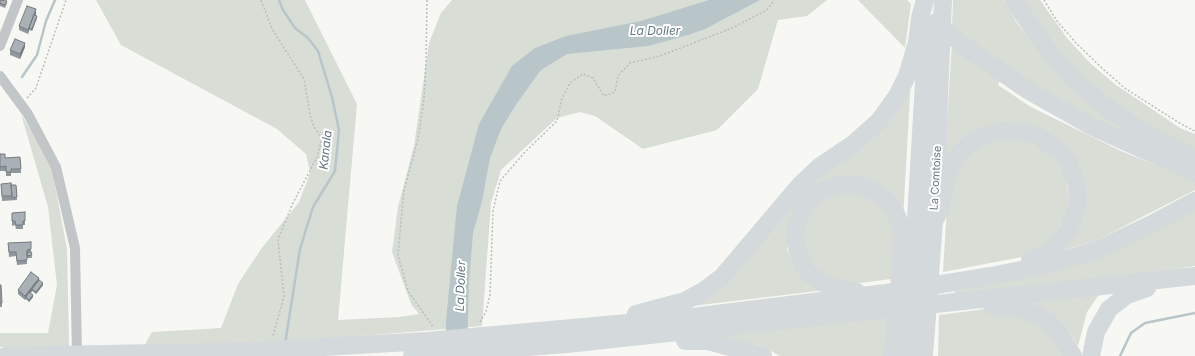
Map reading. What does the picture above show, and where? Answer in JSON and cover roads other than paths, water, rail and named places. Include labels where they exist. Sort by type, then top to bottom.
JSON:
[{"type":"highway","points":[[916,0],[931,17],[964,46],[1030,91],[1091,126],[1195,173]]},
{"type":"highway","points":[[579,328],[685,301],[705,290],[722,277],[800,185],[818,168],[853,144],[879,121],[896,96],[907,76],[917,42],[920,18],[927,0]]},
{"type":"highway","name":"La Comtoise","points":[[908,356],[918,217],[927,0]]},
{"type":"highway","name":"La Comtoise","points":[[924,348],[934,221],[943,0]]},
{"type":"highway","points":[[1013,0],[1048,50],[1075,81],[1110,110],[1142,131],[1195,158]]},
{"type":"highway","points":[[934,221],[941,209],[943,188],[951,166],[966,147],[976,139],[1000,131],[1026,132],[1038,136],[1060,152],[1072,172],[1078,195],[1077,208],[1068,231],[1048,254],[991,276]]},
{"type":"highway","points":[[880,293],[841,289],[823,283],[810,274],[803,266],[795,239],[796,226],[805,206],[818,192],[838,185],[854,184],[873,190],[889,203],[897,216],[902,232],[901,263],[892,356]]},
{"type":"highway","points":[[5,356],[424,346],[483,336],[684,318],[880,293],[991,276],[1050,264],[1097,250],[1152,224],[1195,201]]},
{"type":"highway","points":[[606,339],[883,311],[1195,276]]},
{"type":"highway","points":[[1091,356],[1096,332],[1109,309],[1127,295],[1175,279]]},
{"type":"highway","points":[[962,302],[1017,308],[1034,314],[1050,323],[1059,333],[1073,356]]},
{"type":"highway","points":[[483,336],[606,339],[650,342],[708,341],[763,356]]},
{"type":"highway","points":[[924,348],[932,356]]},
{"type":"street","points":[[0,46],[18,0]]},
{"type":"street","points":[[0,76],[28,114],[56,166],[75,248],[77,356]]},
{"type":"water","name":"La Doller","points":[[709,0],[760,0],[705,29],[688,35],[648,46],[567,54],[541,70],[517,103],[501,129],[490,158],[482,201],[473,233],[469,281],[467,356],[445,356],[446,321],[457,206],[479,124],[512,66],[535,48],[566,36],[641,21]]},
{"type":"waterway","points":[[22,77],[37,55],[46,21],[55,0]]},
{"type":"waterway","name":"Kanala","points":[[279,0],[283,10],[295,28],[308,38],[318,51],[332,97],[339,130],[335,171],[313,207],[300,249],[285,344]]},
{"type":"waterway","points":[[1120,356],[1131,333],[1145,323],[1195,313]]}]
